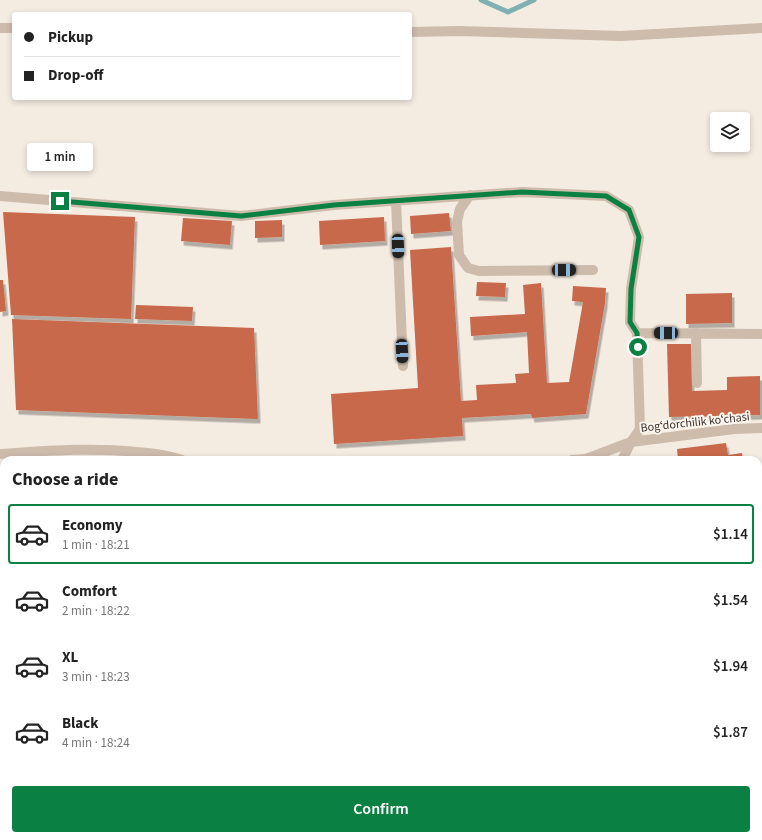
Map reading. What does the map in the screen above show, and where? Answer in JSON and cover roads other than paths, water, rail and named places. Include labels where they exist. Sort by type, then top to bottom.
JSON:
[{"type":"lane","points":[[0,28],[12,28]]},
{"type":"lane","points":[[412,32],[459,31],[621,36],[762,28]]},
{"type":"lane","points":[[0,196],[241,216],[334,205],[522,192],[606,196],[629,210],[639,237],[631,289],[630,322],[637,333],[640,429],[624,456]]},
{"type":"lane","points":[[470,195],[460,209],[457,222],[458,255],[468,268],[479,271],[593,270]]},
{"type":"lane","points":[[396,201],[403,366]]},
{"type":"lane","points":[[637,333],[762,334]]},
{"type":"lane","points":[[696,333],[697,383]]},
{"type":"lane","name":"Bogʻdorchilik koʻchasi","points":[[592,456],[631,442],[734,429],[762,428]]},
{"type":"lane","points":[[0,454],[108,449],[146,452],[166,456]]},
{"type":"waterway","points":[[481,0],[508,12],[534,0]]}]
